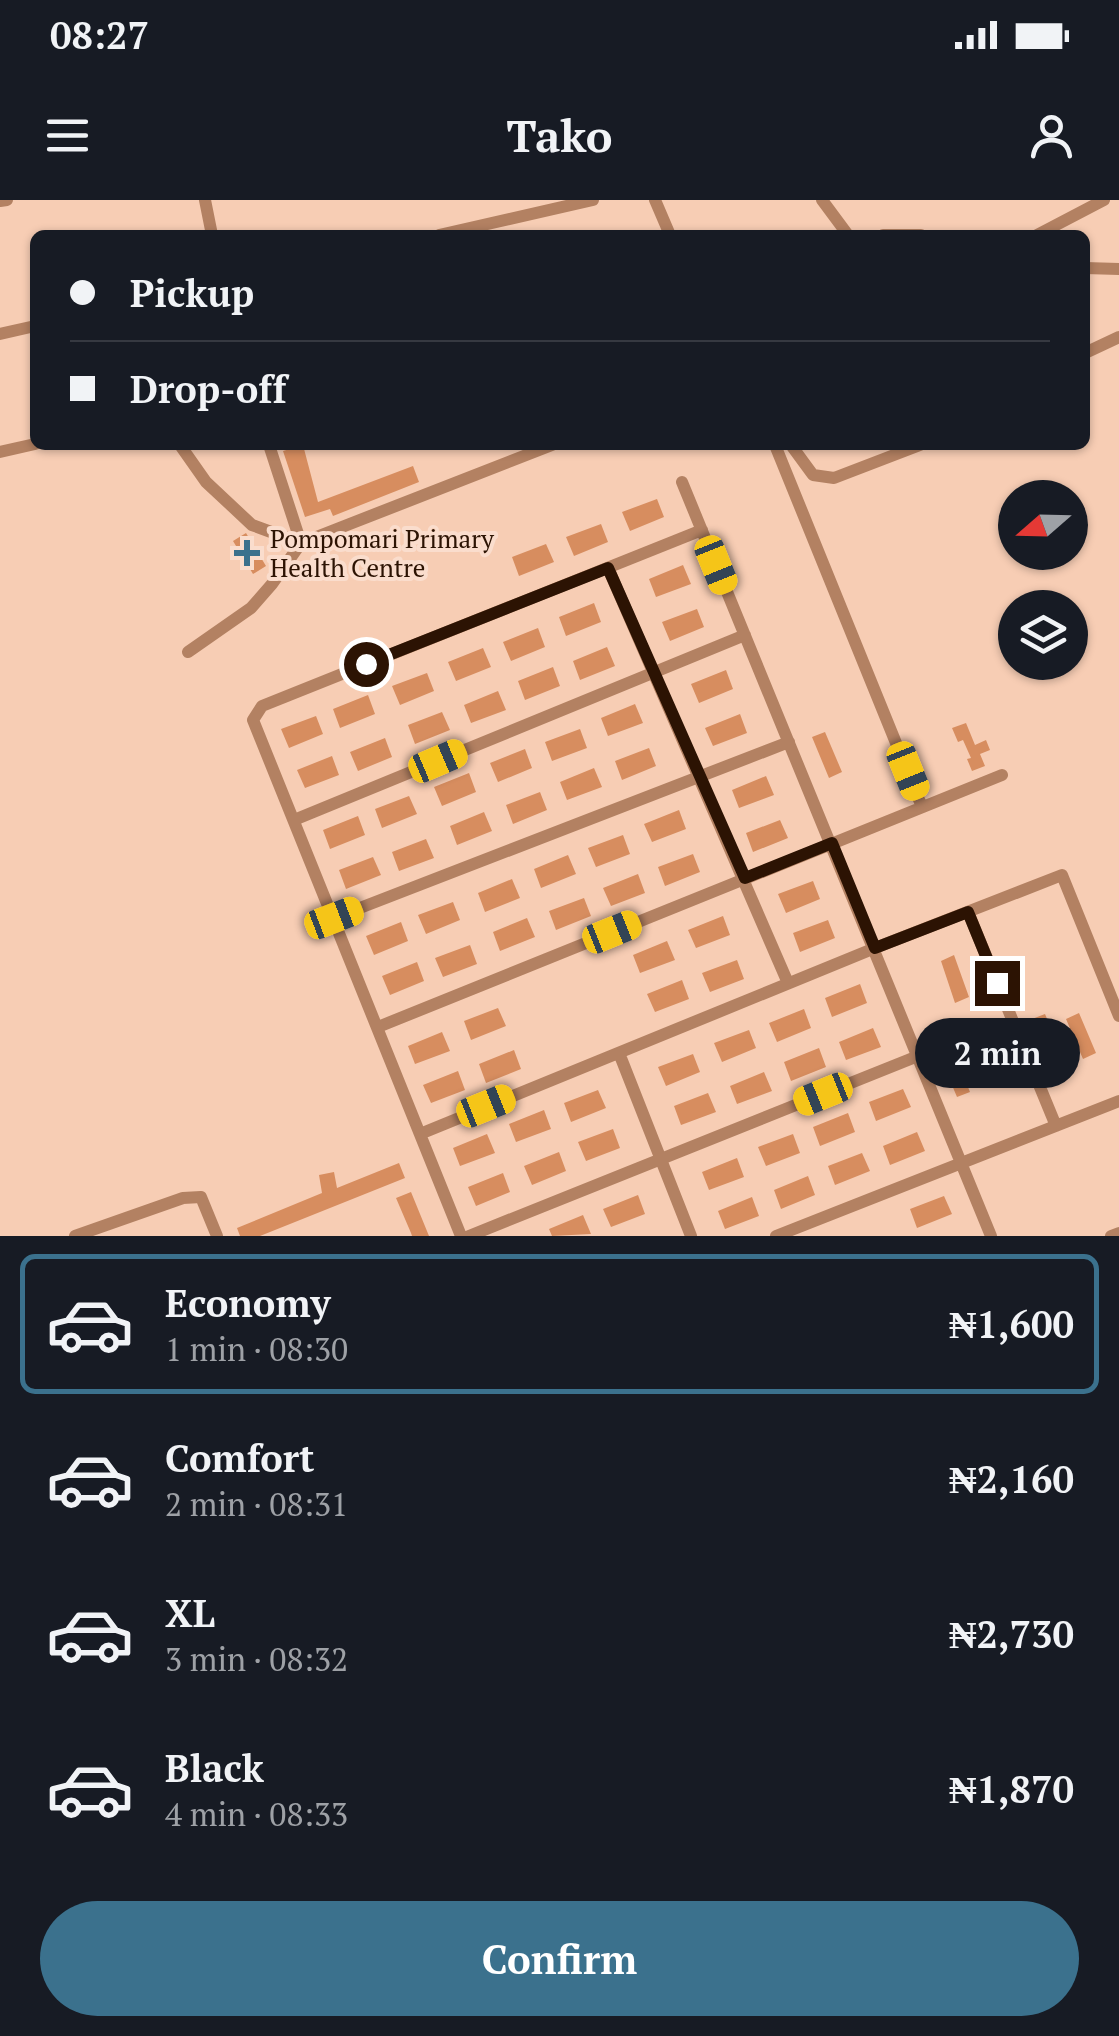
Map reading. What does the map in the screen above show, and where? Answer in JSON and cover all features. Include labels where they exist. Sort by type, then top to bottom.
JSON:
[{"type":"street","points":[[205,200],[211,230]]},
{"type":"street","points":[[461,230],[593,200]]},
{"type":"street","points":[[655,200],[668,230]]},
{"type":"street","points":[[822,200],[844,230]]},
{"type":"street","points":[[1047,230],[1104,200]]},
{"type":"street","points":[[1090,268],[1119,269]]},
{"type":"street","points":[[0,334],[30,327]]},
{"type":"street","points":[[1090,351],[1119,338]]},
{"type":"street","points":[[0,452],[30,445]]},
{"type":"street","points":[[184,450],[206,482],[252,525],[301,543]]},
{"type":"street","points":[[272,450],[301,543]]},
{"type":"street","points":[[188,652],[251,608],[301,543],[539,450]]},
{"type":"street","points":[[777,450],[922,807]]},
{"type":"street","points":[[795,450],[814,475],[834,478],[907,450]]},
{"type":"street","points":[[682,482],[991,1236]]},
{"type":"street","points":[[461,1236],[254,720],[262,706],[702,530]]},
{"type":"street","points":[[608,568],[788,983]]},
{"type":"street","points":[[294,820],[745,635]]},
{"type":"street","points":[[334,918],[790,742]]},
{"type":"street","points":[[378,1027],[1002,775]]},
{"type":"street","points":[[420,1134],[1062,875],[1115,996],[1119,1016]]},
{"type":"street","points":[[968,912],[1056,1126]]},
{"type":"street","points":[[619,1052],[691,1236]]},
{"type":"street","points":[[469,1236],[918,1056]]},
{"type":"street","points":[[776,1236],[1119,1101]]},
{"type":"street","points":[[75,1236],[182,1198],[201,1198],[217,1236]]},
{"type":"street","points":[[1112,1236],[1119,1233]]},
{"type":"building","points":[[304,450],[318,502],[413,466],[419,482],[333,516],[330,509],[305,517],[283,451]]},
{"type":"building","points":[[657,499],[664,517],[630,531],[622,512]]},
{"type":"building","points":[[601,524],[608,542],[574,556],[566,537]]},
{"type":"building","points":[[246,533],[266,566],[253,574],[233,541]]},
{"type":"building","points":[[546,544],[554,562],[519,576],[512,557]]},
{"type":"building","points":[[683,565],[691,584],[656,597],[649,579]]},
{"type":"building","points":[[594,603],[601,622],[566,636],[559,617]]},
{"type":"building","points":[[697,609],[704,627],[670,641],[662,622]]},
{"type":"building","points":[[538,628],[545,647],[511,661],[503,642]]},
{"type":"building","points":[[607,647],[615,666],[580,680],[573,661]]},
{"type":"building","points":[[483,648],[491,667],[456,681],[448,662]]},
{"type":"building","points":[[553,667],[560,686],[525,700],[518,681]]},
{"type":"building","points":[[726,670],[733,689],[699,703],[691,684]]},
{"type":"building","points":[[427,673],[434,691],[400,705],[392,686]]},
{"type":"building","points":[[498,691],[506,710],[471,723],[464,705]]},
{"type":"building","points":[[368,695],[375,714],[340,728],[333,709]]},
{"type":"building","points":[[635,704],[643,723],[608,736],[601,718]]},
{"type":"building","points":[[442,712],[450,730],[415,744],[408,725]]},
{"type":"building","points":[[740,714],[747,733],[713,746],[705,728]]},
{"type":"building","points":[[316,716],[323,734],[289,748],[281,729]]},
{"type":"building","points":[[966,723],[975,745],[986,740],[990,750],[980,754],[985,766],[972,771],[963,740],[958,742],[952,728]]},
{"type":"building","points":[[580,729],[587,748],[552,761],[545,742]]},
{"type":"building","points":[[825,732],[842,772],[829,778],[812,737]]},
{"type":"building","points":[[385,738],[392,757],[358,771],[350,752]]},
{"type":"building","points":[[649,748],[656,766],[622,780],[615,761]]},
{"type":"building","points":[[525,749],[532,768],[498,782],[490,763]]},
{"type":"building","points":[[332,756],[339,775],[305,788],[297,770]]},
{"type":"building","points":[[594,768],[602,787],[567,800],[560,782]]},
{"type":"building","points":[[469,773],[476,792],[442,806],[434,787]]},
{"type":"building","points":[[766,776],[774,795],[739,808],[732,790]]},
{"type":"building","points":[[540,792],[547,810],[513,824],[506,805]]},
{"type":"building","points":[[409,796],[417,814],[382,828],[375,809]]},
{"type":"building","points":[[679,810],[686,829],[652,842],[644,824]]},
{"type":"building","points":[[484,812],[492,831],[457,845],[450,826]]},
{"type":"building","points":[[358,816],[365,835],[330,849],[323,830]]},
{"type":"building","points":[[780,820],[788,838],[753,852],[746,833]]},
{"type":"building","points":[[623,835],[630,854],[596,867],[588,848]]},
{"type":"building","points":[[426,839],[434,858],[399,871],[392,852]]},
{"type":"building","points":[[693,854],[700,872],[665,886],[658,867]]},
{"type":"building","points":[[568,855],[576,874],[541,888],[534,869]]},
{"type":"building","points":[[373,857],[381,875],[346,889],[339,870]]},
{"type":"building","points":[[638,874],[645,893],[611,906],[603,888]]},
{"type":"building","points":[[512,879],[520,898],[485,912],[478,893]]},
{"type":"building","points":[[813,881],[820,899],[786,913],[778,894]]},
{"type":"building","points":[[584,898],[591,916],[556,930],[549,911]]},
{"type":"building","points":[[453,902],[460,920],[426,934],[418,915]]},
{"type":"building","points":[[723,916],[730,935],[696,948],[688,930]]},
{"type":"building","points":[[527,918],[535,937],[500,951],[493,932]]},
{"type":"building","points":[[828,920],[835,938],[800,952],[793,933]]},
{"type":"building","points":[[401,922],[408,941],[374,955],[366,936]]},
{"type":"building","points":[[667,941],[675,960],[640,973],[633,955]]},
{"type":"building","points":[[470,945],[477,964],[443,977],[435,958]]},
{"type":"building","points":[[954,955],[969,997],[955,1003],[941,961]]},
{"type":"building","points":[[737,960],[744,979],[710,992],[702,973]]},
{"type":"building","points":[[417,962],[424,981],[390,995],[382,976]]},
{"type":"building","points":[[682,980],[689,999],[655,1012],[647,994]]},
{"type":"building","points":[[860,984],[867,1003],[832,1017],[825,998]]},
{"type":"building","points":[[498,1008],[506,1026],[471,1040],[464,1021]]},
{"type":"building","points":[[804,1009],[811,1028],[777,1042],[769,1023]]},
{"type":"building","points":[[1079,1013],[1096,1053],[1083,1059],[1066,1019]]},
{"type":"building","points":[[1045,1014],[1062,1054],[1049,1060],[1032,1019]]},
{"type":"building","points":[[873,1028],[881,1047],[846,1060],[839,1042]]},
{"type":"building","points":[[749,1030],[756,1048],[722,1062],[714,1043]]},
{"type":"building","points":[[442,1032],[450,1051],[415,1064],[408,1046]]},
{"type":"building","points":[[819,1048],[826,1067],[791,1081],[784,1062]]},
{"type":"building","points":[[514,1050],[521,1069],[486,1083],[479,1064]]},
{"type":"building","points":[[953,1051],[970,1092],[957,1097],[940,1057]]},
{"type":"building","points":[[693,1054],[700,1072],[666,1086],[658,1067]]},
{"type":"building","points":[[458,1071],[465,1090],[431,1103],[423,1085]]},
{"type":"building","points":[[764,1072],[772,1091],[737,1104],[730,1086]]},
{"type":"building","points":[[903,1089],[911,1107],[876,1121],[869,1102]]},
{"type":"building","points":[[598,1090],[606,1108],[571,1122],[564,1103]]},
{"type":"building","points":[[708,1093],[716,1112],[681,1125],[674,1106]]},
{"type":"building","points":[[544,1110],[551,1129],[516,1142],[509,1124]]},
{"type":"building","points":[[848,1113],[855,1132],[820,1146],[813,1127]]},
{"type":"building","points":[[613,1129],[620,1148],[586,1161],[578,1142]]},
{"type":"building","points":[[917,1132],[925,1151],[890,1165],[883,1146]]},
{"type":"building","points":[[487,1134],[495,1153],[460,1166],[453,1148]]},
{"type":"building","points":[[793,1134],[800,1153],[766,1166],[758,1147]]},
{"type":"building","points":[[559,1152],[566,1171],[532,1185],[524,1166]]},
{"type":"building","points":[[862,1153],[870,1171],[835,1185],[828,1166]]},
{"type":"building","points":[[737,1158],[744,1177],[709,1190],[702,1172]]},
{"type":"building","points":[[399,1163],[405,1178],[260,1236],[240,1236],[237,1228],[322,1193],[319,1175],[334,1172],[337,1188]]},
{"type":"building","points":[[503,1173],[510,1192],[476,1206],[468,1187]]},
{"type":"building","points":[[808,1176],[815,1195],[781,1209],[774,1190]]},
{"type":"building","points":[[411,1192],[429,1236],[412,1236],[396,1198]]},
{"type":"building","points":[[638,1195],[645,1214],[611,1227],[603,1209]]},
{"type":"building","points":[[944,1196],[952,1214],[917,1228],[910,1209]]},
{"type":"building","points":[[752,1197],[759,1216],[725,1229],[718,1211]]},
{"type":"building","points":[[583,1215],[591,1234],[552,1236],[549,1229]]},
{"type":"place","name":"Pompomari Primary Health Centre","points":[[247,553]]},
{"type":"route","points":[[366,664],[608,568],[745,878],[832,843],[875,948],[968,912],[997,983]]}]
